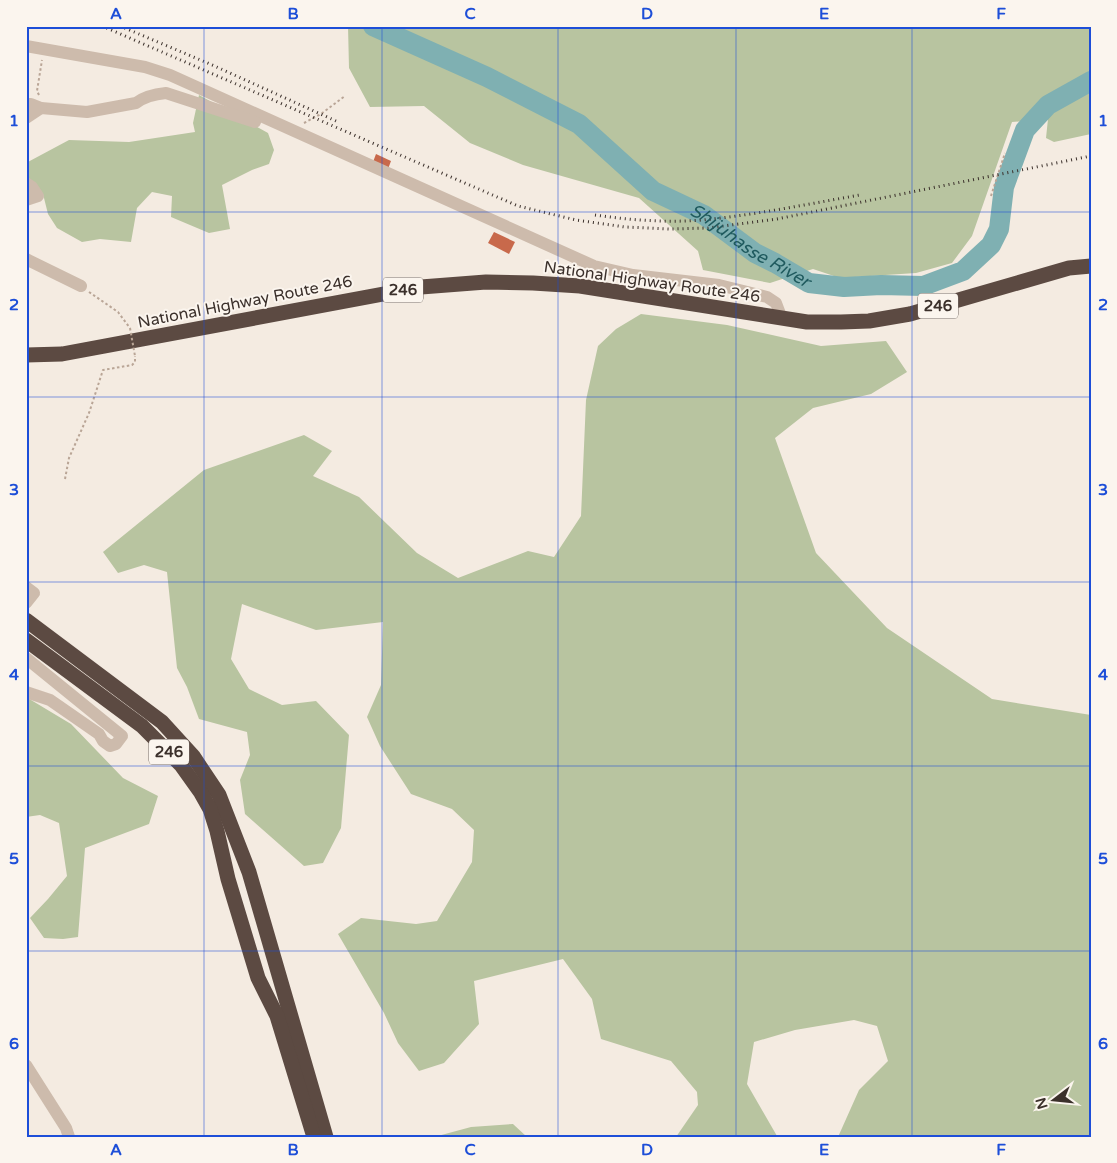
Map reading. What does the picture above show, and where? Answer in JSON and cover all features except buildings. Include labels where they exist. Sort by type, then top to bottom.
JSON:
[{"type":"highway","name":"National Highway Route 246","points":[[26,355],[62,354],[421,287],[486,282],[580,286],[782,319],[841,322],[889,318],[910,314],[1070,268],[1091,266]]},
{"type":"highway","points":[[26,620],[162,722],[193,756],[219,795],[249,872],[326,1137]]},
{"type":"highway","name":"246","points":[[26,640],[142,726],[190,776],[210,809],[228,879],[258,978],[277,1016],[314,1137]]},
{"type":"street","points":[[26,46],[145,67],[170,75],[594,266],[633,275],[719,285],[767,297],[776,303],[782,319]]},
{"type":"street","points":[[26,104],[43,108],[87,112],[136,103],[141,99],[166,93],[260,124],[275,123]]},
{"type":"street","points":[[26,118],[43,108]]},
{"type":"street","points":[[26,183],[32,187],[38,196],[26,200]]},
{"type":"street","points":[[26,259],[81,286]]},
{"type":"street","points":[[26,588],[34,593],[26,603]]},
{"type":"street","points":[[26,658],[122,736],[116,744],[110,746],[103,741],[99,734],[50,700],[26,692]]},
{"type":"street","points":[[26,1066],[66,1128],[69,1137]]},
{"type":"path","points":[[43,108],[38,91],[44,49]]},
{"type":"path","points":[[304,122],[321,114],[345,96]]},
{"type":"path","points":[[991,196],[1005,152]]},
{"type":"path","points":[[65,479],[69,458],[88,413],[103,370],[135,362],[130,328],[118,312],[81,286]]},
{"type":"green space","points":[[348,26],[1091,26],[1091,134],[1054,142],[1046,138],[1048,119],[1012,122],[972,236],[952,263],[916,273],[840,278],[813,269],[770,283],[703,270],[698,251],[639,198],[523,165],[470,143],[424,106],[370,107],[349,68]]},
{"type":"green space","points":[[199,95],[268,133],[274,150],[269,164],[222,185],[230,229],[209,233],[171,217],[172,196],[152,192],[137,208],[131,242],[100,239],[82,242],[57,228],[48,214],[43,194],[26,188],[26,163],[69,140],[129,142],[195,132],[193,123]]},
{"type":"green space","points":[[641,314],[727,325],[821,346],[886,341],[907,372],[871,394],[813,408],[775,438],[816,553],[887,628],[992,699],[1091,715],[1091,1137],[838,1137],[859,1090],[888,1061],[877,1026],[854,1020],[795,1030],[754,1042],[747,1084],[777,1136],[785,1137],[676,1137],[698,1105],[697,1092],[671,1061],[601,1039],[592,999],[563,959],[474,981],[479,1024],[444,1063],[419,1071],[398,1043],[384,1013],[338,934],[361,918],[416,924],[437,921],[472,862],[474,830],[452,809],[411,794],[380,746],[367,717],[381,685],[383,622],[316,630],[242,604],[231,659],[249,689],[282,705],[316,701],[349,735],[341,828],[323,863],[304,866],[245,814],[240,780],[250,755],[247,732],[199,719],[187,687],[177,668],[167,572],[144,565],[118,573],[103,552],[204,470],[304,435],[332,451],[313,476],[359,497],[417,553],[458,578],[528,551],[554,557],[581,516],[586,400],[598,346],[616,329]]},
{"type":"green space","points":[[26,697],[71,724],[123,778],[158,796],[149,824],[85,848],[78,937],[63,939],[44,938],[30,918],[67,876],[59,823],[40,815],[26,817]]},
{"type":"green space","points":[[513,1124],[527,1137],[434,1137],[471,1127]]},
{"type":"waterway","name":"Shijuhasse River","points":[[373,26],[487,77],[579,124],[653,191],[704,215],[755,253],[809,283],[844,287],[881,285],[923,286],[963,271],[991,245],[999,229],[1004,187],[1025,130],[1048,105],[1091,81]]},
{"type":"railway","points":[[102,26],[518,206],[576,220],[625,227],[708,228],[777,219],[1091,156]]},
{"type":"railway","points":[[120,26],[336,121]]},
{"type":"railway","points":[[595,215],[648,220],[702,220],[860,195]]}]
